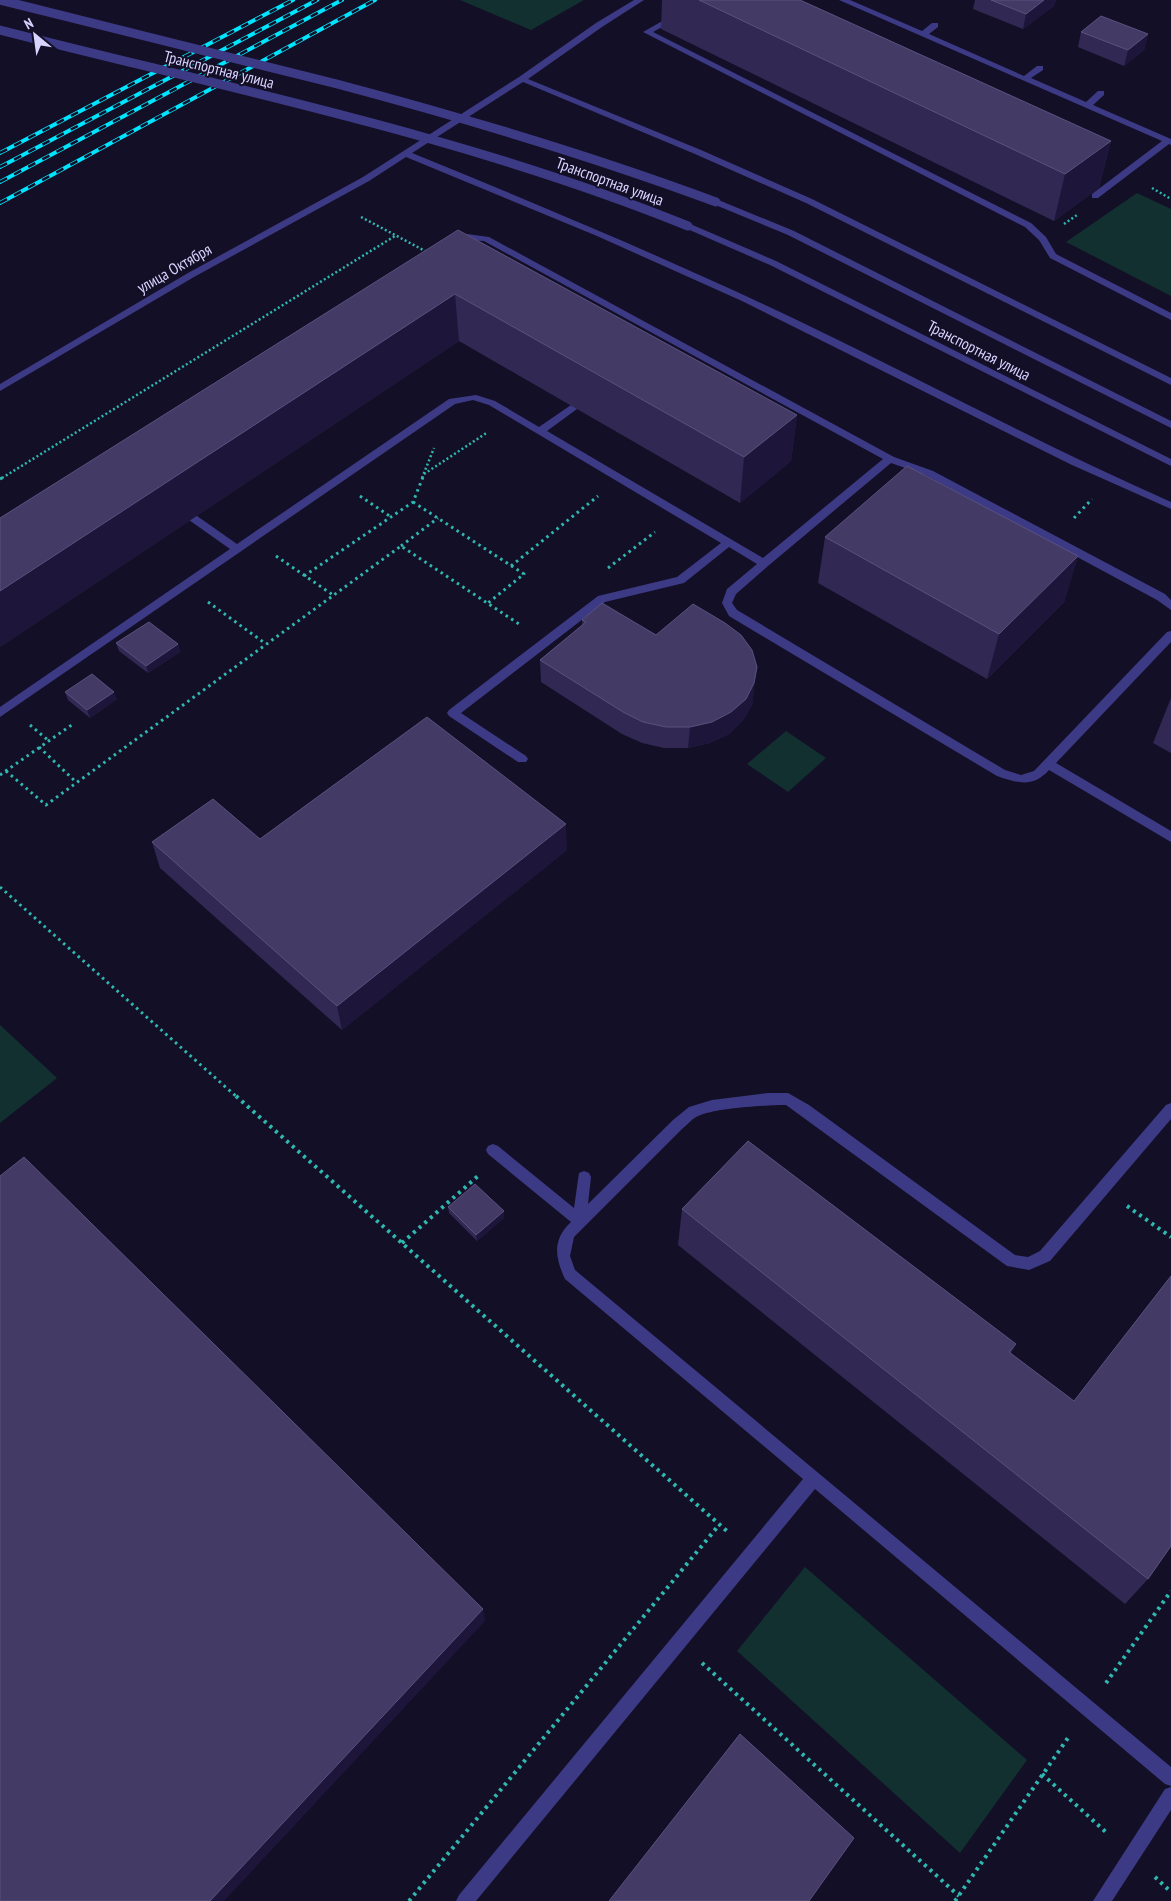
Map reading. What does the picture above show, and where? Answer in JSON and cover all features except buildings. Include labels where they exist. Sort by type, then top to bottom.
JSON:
[{"type":"street","points":[[0,1],[4,0]]},
{"type":"street","name":"улица Октября","points":[[0,388],[191,275],[366,179],[522,79],[599,25],[640,0]]},
{"type":"street","points":[[843,0],[1169,141]]},
{"type":"street","name":"Транспортная улица","points":[[0,1],[337,84],[469,121],[639,173],[791,233],[1171,425]]},
{"type":"street","points":[[681,14],[647,32],[1028,225],[1042,239],[1053,256],[1171,317]]},
{"type":"street","points":[[923,34],[935,25]]},
{"type":"street","name":"Транспортная улица","points":[[0,30],[450,145],[539,171],[619,198],[773,263],[1171,463]]},
{"type":"street","points":[[1025,79],[1040,68]]},
{"type":"street","points":[[522,79],[698,152],[809,201],[1171,382]]},
{"type":"street","points":[[1087,106],[1101,93]]},
{"type":"street","points":[[1095,196],[1169,141]]},
{"type":"street","points":[[404,153],[679,268],[795,322],[1109,480],[1171,506]]},
{"type":"street","points":[[426,252],[447,241],[467,237],[486,239],[665,342],[890,459],[929,473],[1162,597],[1171,606]]},
{"type":"street","points":[[0,713],[452,401],[473,397],[492,403],[764,563]]},
{"type":"street","points":[[540,431],[574,407]]},
{"type":"street","points":[[890,459],[731,592],[727,603],[733,613],[1001,773],[1021,779],[1038,775],[1171,635]]},
{"type":"street","points":[[192,518],[237,549]]},
{"type":"street","points":[[522,759],[453,713],[602,599],[680,580],[729,542]]},
{"type":"street","points":[[1048,764],[1171,837]]},
{"type":"street","points":[[1171,1109],[1045,1256],[1029,1264],[1012,1261],[804,1109],[788,1100],[768,1099],[712,1106],[694,1111],[678,1124],[568,1234],[563,1256],[570,1274],[1171,1778]]},
{"type":"street","points":[[497,1153],[580,1221]]},
{"type":"street","points":[[580,1221],[584,1177]]},
{"type":"street","points":[[465,1901],[814,1478]]},
{"type":"street","points":[[1102,1901],[1171,1795]]},
{"type":"path","points":[[361,217],[426,252]]},
{"type":"path","points":[[0,479],[394,236]]},
{"type":"path","points":[[304,576],[413,502],[452,401]]},
{"type":"path","points":[[424,474],[513,415]]},
{"type":"path","points":[[511,566],[620,478]]},
{"type":"path","points":[[337,480],[391,517]]},
{"type":"path","points":[[1055,540],[1093,498]]},
{"type":"path","points":[[413,502],[524,574],[488,603]]},
{"type":"path","points":[[604,572],[679,513]]},
{"type":"path","points":[[6,771],[46,805],[438,518]]},
{"type":"path","points":[[252,539],[333,595]]},
{"type":"path","points":[[401,546],[528,630]]},
{"type":"path","points":[[185,586],[266,644]]},
{"type":"path","points":[[0,774],[73,724]]},
{"type":"path","points":[[39,748],[76,782]]},
{"type":"path","points":[[0,886],[752,1553]]},
{"type":"path","points":[[402,1243],[497,1153]]},
{"type":"path","points":[[1102,1188],[1171,1237]]},
{"type":"path","points":[[409,1901],[719,1525]]},
{"type":"path","points":[[955,1901],[1171,1591]]},
{"type":"path","points":[[679,1642],[959,1896]]},
{"type":"green space","points":[[460,0],[584,0],[531,30]]},
{"type":"green space","points":[[1137,193],[1171,209],[1171,296],[1066,242]]},
{"type":"green space","points":[[786,731],[826,758],[788,792],[747,764]]},
{"type":"green space","points":[[0,1025],[57,1078],[0,1123]]},
{"type":"green space","points":[[805,1567],[1027,1760],[960,1853],[737,1651]]},
{"type":"railway","points":[[0,153],[293,0]]},
{"type":"railway","points":[[0,167],[317,0]]},
{"type":"railway","points":[[0,182],[342,0]]},
{"type":"railway","points":[[0,203],[375,0]]}]
